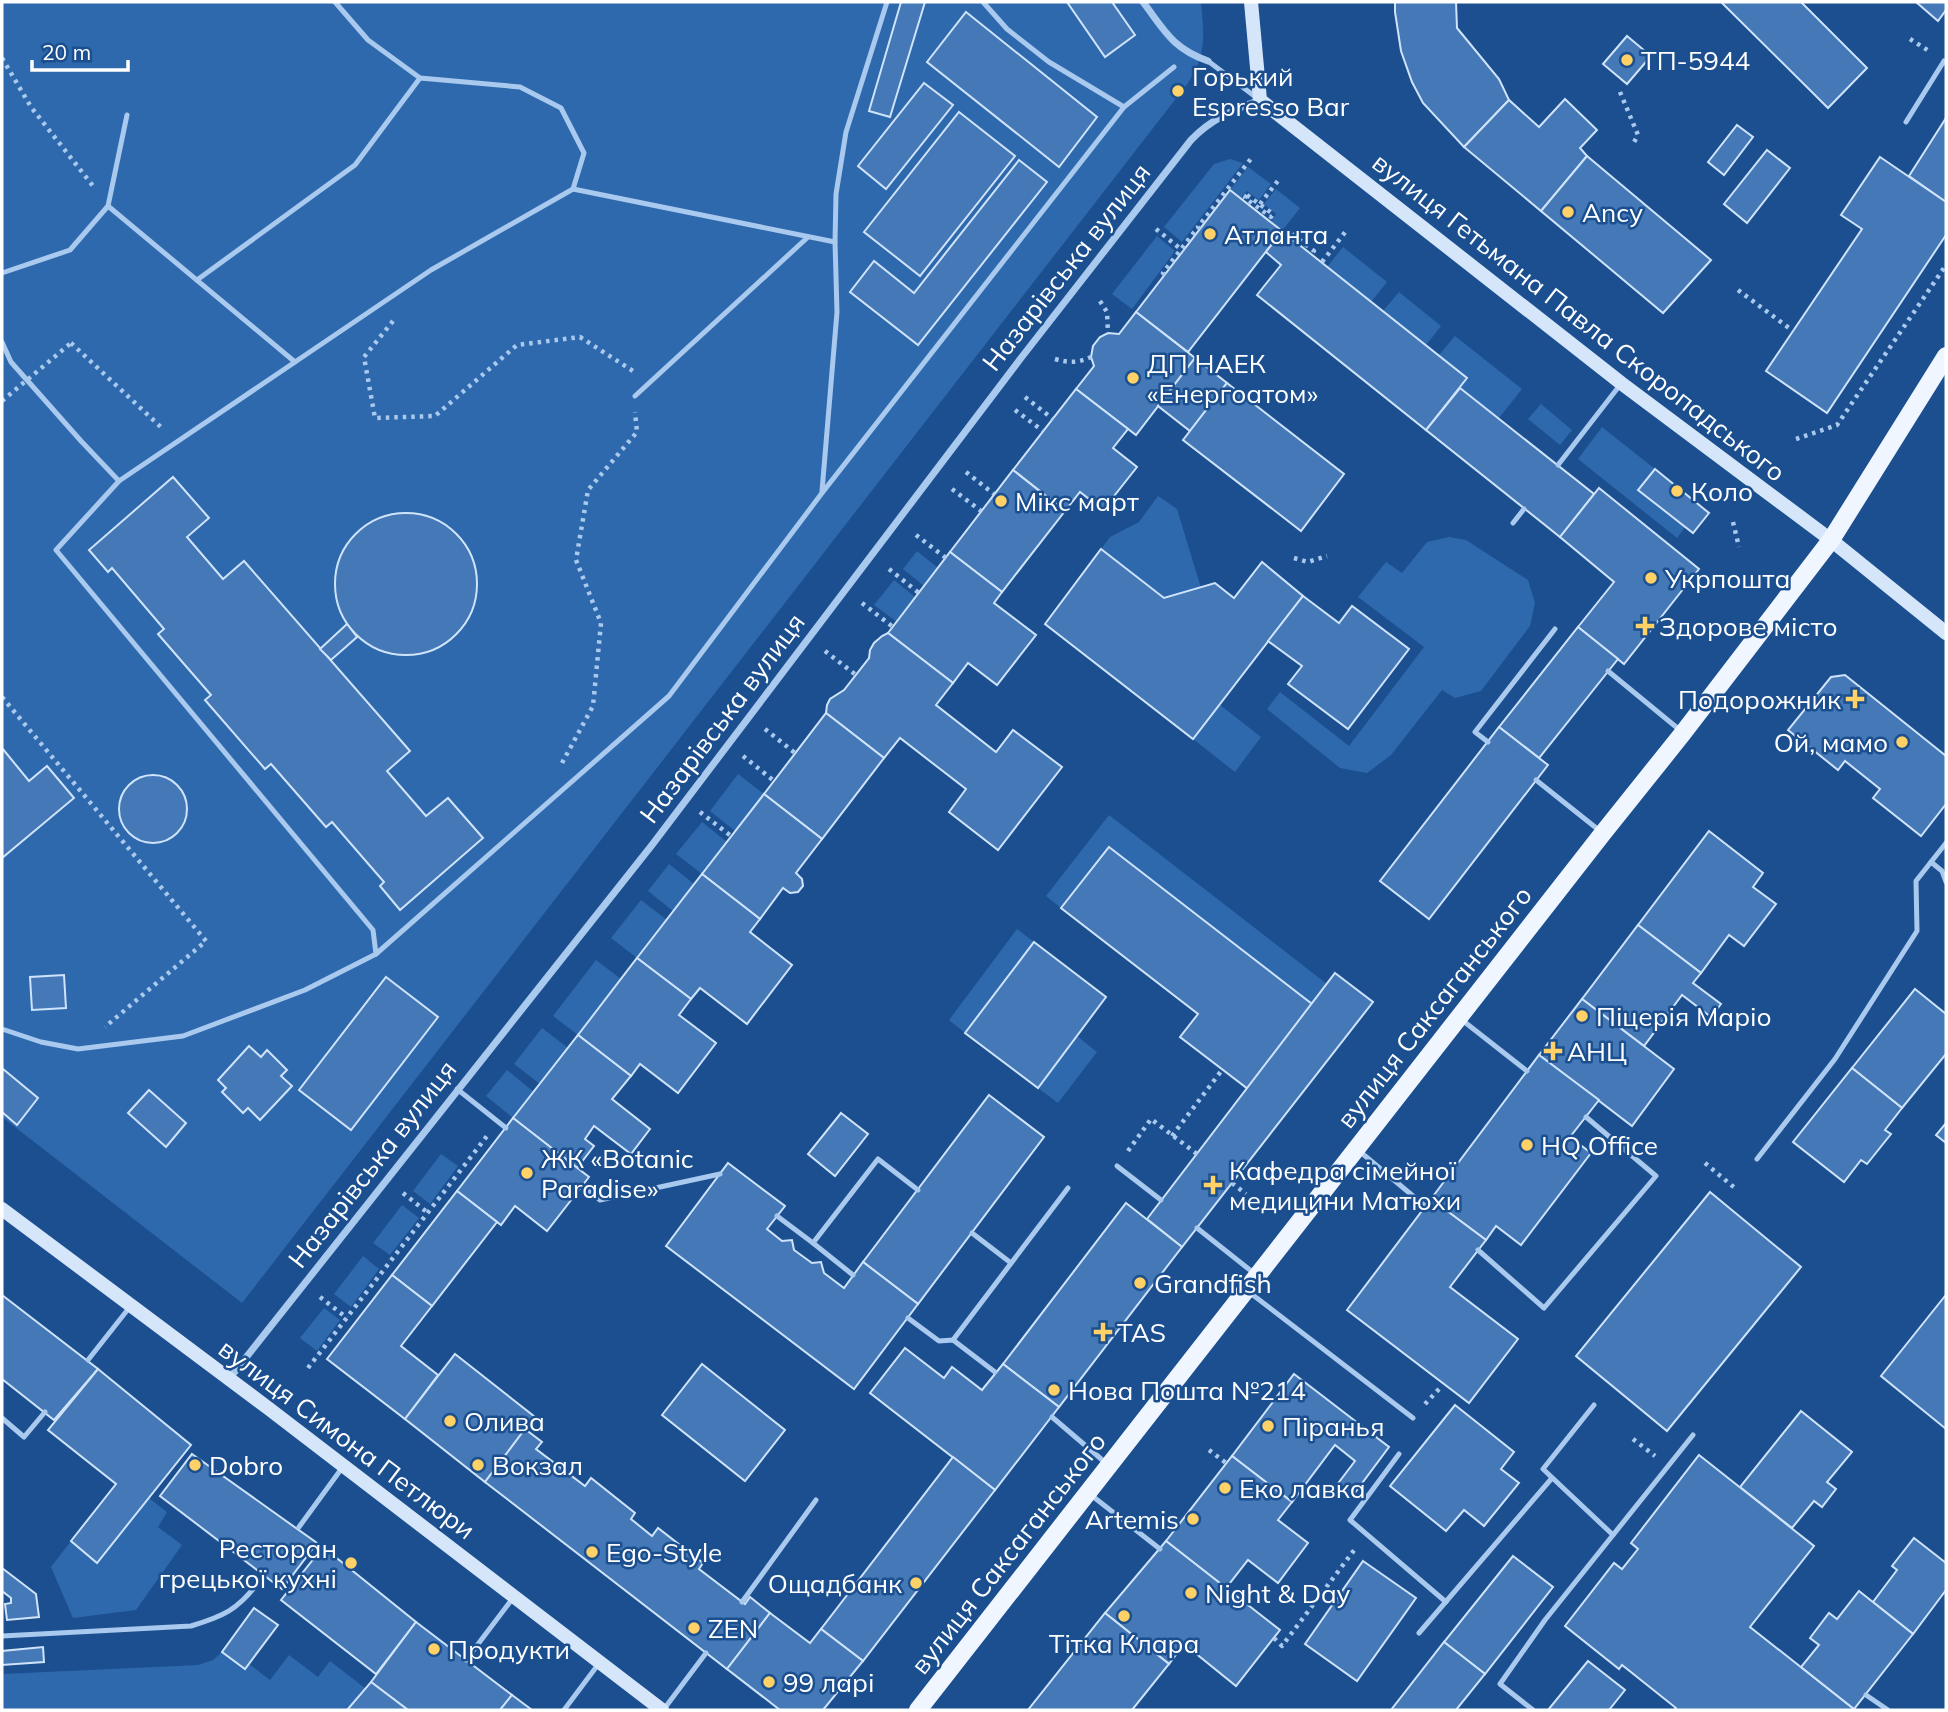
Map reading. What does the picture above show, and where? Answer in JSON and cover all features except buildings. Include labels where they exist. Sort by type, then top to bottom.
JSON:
[{"type":"main road","points":[[1251,2],[1260,100]]},
{"type":"main road","name":"вулиця Гетьмана Павла Скоропадського","points":[[1260,100],[1621,383],[1831,540],[1946,633]]},
{"type":"main road","name":"вулиця Саксаганського","points":[[918,1710],[1831,540],[1946,356]]},
{"type":"main road","name":"вулиця Симона Петлюри","points":[[2,1209],[663,1710]]},
{"type":"street","points":[[1143,2],[1176,45],[1188,54],[1208,61]]},
{"type":"street","name":"Назарівська вулиця","points":[[229,1380],[652,845],[1021,358],[1191,140],[1206,125],[1227,112],[1260,100]]},
{"type":"lane","points":[[335,2],[368,40],[420,78],[520,87],[561,108],[584,153],[573,189]]},
{"type":"lane","points":[[822,493],[837,312],[836,194],[846,132],[887,2]]},
{"type":"lane","points":[[983,2],[1007,29],[1049,62],[1124,107]]},
{"type":"lane","points":[[1208,61],[1260,100]]},
{"type":"lane","points":[[1906,122],[1944,61],[1946,63]]},
{"type":"lane","points":[[2,1029],[41,1042],[78,1049],[183,1036],[306,990],[376,954],[669,696],[822,493],[1124,107],[1174,67]]},
{"type":"lane","points":[[197,280],[355,165],[420,78]]},
{"type":"lane","points":[[2,273],[70,250],[108,206],[127,115]]},
{"type":"lane","points":[[376,954],[373,930],[56,550],[119,481],[431,270],[573,189],[835,243]]},
{"type":"lane","points":[[108,206],[295,362]]},
{"type":"lane","points":[[635,396],[808,237]]},
{"type":"lane","points":[[2,342],[11,362],[119,481]]},
{"type":"lane","points":[[1558,465],[1621,383]]},
{"type":"lane","points":[[1513,523],[1524,509]]},
{"type":"lane","points":[[1488,742],[1475,732],[1555,629]]},
{"type":"lane","points":[[1608,671],[1683,733]]},
{"type":"lane","points":[[1536,780],[1603,833]]},
{"type":"lane","points":[[1757,1159],[1835,1059],[1917,931],[1916,881],[1946,843]]},
{"type":"lane","points":[[1931,862],[1942,871],[1946,882]]},
{"type":"lane","points":[[1460,1018],[1527,1071]]},
{"type":"lane","points":[[457,1089],[506,1128]]},
{"type":"lane","points":[[1478,1250],[1544,1308],[1656,1176],[1586,1117]]},
{"type":"lane","points":[[1357,1150],[1425,1206]]},
{"type":"lane","points":[[813,1243],[878,1159],[918,1190]]},
{"type":"lane","points":[[1118,1166],[1161,1200]]},
{"type":"lane","points":[[582,1186],[600,1200],[720,1174]]},
{"type":"lane","points":[[953,1340],[1068,1188]]},
{"type":"lane","points":[[777,1216],[853,1275]]},
{"type":"lane","points":[[1197,1228],[1252,1283],[1413,1418]]},
{"type":"lane","points":[[972,1233],[1011,1263]]},
{"type":"lane","points":[[88,1360],[130,1306]]},
{"type":"lane","points":[[908,1318],[939,1341],[953,1340],[995,1372]]},
{"type":"lane","points":[[1594,1405],[1543,1469],[1612,1535]]},
{"type":"lane","points":[[2,1418],[24,1437],[45,1412]]},
{"type":"lane","points":[[1052,1417],[1110,1466]]},
{"type":"lane","points":[[1533,1710],[1500,1684],[1545,1620],[1692,1435]]},
{"type":"lane","points":[[1399,1454],[1350,1520],[1446,1602]]},
{"type":"lane","points":[[299,1527],[343,1467]]},
{"type":"lane","points":[[1419,1633],[1552,1478]]},
{"type":"lane","points":[[1089,1493],[1160,1549]]},
{"type":"lane","points":[[741,1602],[816,1500]]},
{"type":"lane","points":[[2,1636],[191,1626],[219,1618],[244,1601],[258,1583]]},
{"type":"lane","points":[[466,1660],[514,1596]]},
{"type":"lane","points":[[663,1710],[706,1653]]},
{"type":"lane","points":[[564,1710],[600,1662]]},
{"type":"lane","points":[[1866,1695],[1888,1710]]},
{"type":"path","points":[[2,58],[31,107],[108,206]]},
{"type":"path","points":[[1620,92],[1638,135],[1633,144]]},
{"type":"path","points":[[1165,275],[1163,274],[1253,156]]},
{"type":"path","points":[[1258,207],[1280,178]]},
{"type":"path","points":[[1156,229],[1182,250]]},
{"type":"path","points":[[1321,262],[1346,231]]},
{"type":"path","points":[[1292,234],[1314,251],[1311,254]]},
{"type":"path","points":[[1796,439],[1837,425],[1946,265]]},
{"type":"path","points":[[1738,290],[1793,331]]},
{"type":"path","points":[[1100,301],[1107,312],[1108,333]]},
{"type":"path","points":[[398,314],[365,357],[375,418],[435,416],[517,345],[580,337],[632,371],[637,432],[588,491],[576,561],[601,623],[593,706],[561,766]]},
{"type":"path","points":[[2,401],[71,344],[177,442]]},
{"type":"path","points":[[1055,359],[1066,363],[1091,357]]},
{"type":"path","points":[[1025,397],[1053,419]]},
{"type":"path","points":[[1015,410],[1043,432]]},
{"type":"path","points":[[966,471],[994,494]]},
{"type":"path","points":[[952,489],[981,512]]},
{"type":"path","points":[[1733,522],[1739,547]]},
{"type":"path","points":[[916,535],[946,558]]},
{"type":"path","points":[[1294,558],[1308,562],[1327,556]]},
{"type":"path","points":[[890,569],[919,593]]},
{"type":"path","points":[[862,603],[893,627]]},
{"type":"path","points":[[825,651],[856,675]]},
{"type":"path","points":[[2,697],[206,941],[78,1049]]},
{"type":"path","points":[[765,729],[795,753]]},
{"type":"path","points":[[743,756],[774,781]]},
{"type":"path","points":[[700,812],[731,836]]},
{"type":"path","points":[[1172,1136],[1222,1070]]},
{"type":"path","points":[[1128,1151],[1151,1119],[1197,1154]]},
{"type":"path","points":[[308,1368],[498,1122]]},
{"type":"path","points":[[1705,1163],[1736,1189]]},
{"type":"path","points":[[1232,1183],[1246,1194]]},
{"type":"path","points":[[403,1193],[428,1213]]},
{"type":"path","points":[[320,1297],[347,1318]]},
{"type":"path","points":[[1633,1439],[1668,1466]]},
{"type":"path","points":[[1209,1450],[1226,1463]]},
{"type":"path","points":[[1274,1638],[1282,1646],[1366,1534]]},
{"type":"shaded area","points":[[2,2],[1201,2],[1201,53],[1188,83],[242,1303],[2,1117]]},
{"type":"shaded area","points":[[1230,159],[1243,163],[1182,242],[1164,227],[1214,164]]},
{"type":"shaded area","points":[[1248,167],[1271,184],[1259,200],[1247,191],[1241,198],[1230,190]]},
{"type":"shaded area","points":[[1276,189],[1300,208],[1282,231],[1271,222],[1276,214],[1264,204]]},
{"type":"shaded area","points":[[1157,236],[1175,251],[1132,309],[1112,294]]},
{"type":"shaded area","points":[[1343,247],[1387,282],[1371,302],[1327,267]]},
{"type":"shaded area","points":[[1399,292],[1441,326],[1426,345],[1383,311]]},
{"type":"shaded area","points":[[1455,336],[1522,389],[1499,418],[1460,388],[1467,378],[1439,355]]},
{"type":"shaded area","points":[[1541,404],[1572,430],[1560,445],[1528,419]]},
{"type":"shaded area","points":[[1602,427],[1655,469],[1639,490],[1685,527],[1677,538],[1578,459]]},
{"type":"shaded area","points":[[1158,496],[1177,509],[1201,588],[1164,598],[1101,549],[1110,537],[1139,522]]},
{"type":"shaded area","points":[[1449,537],[1466,540],[1528,580],[1535,603],[1530,626],[1481,691],[1455,698],[1442,690],[1391,755],[1367,773],[1340,768],[1267,709],[1280,692],[1349,746],[1424,647],[1358,597],[1386,562],[1402,573],[1427,542]]},
{"type":"shaded area","points":[[917,551],[938,568],[924,586],[903,569]]},
{"type":"shaded area","points":[[894,580],[915,597],[897,622],[874,605]]},
{"type":"shaded area","points":[[1220,705],[1261,737],[1235,772],[1193,739]]},
{"type":"shaded area","points":[[738,774],[764,794],[735,831],[710,811]]},
{"type":"shaded area","points":[[1109,815],[1327,984],[1312,1004],[1109,847],[1061,908],[1046,896]]},
{"type":"shaded area","points":[[702,822],[727,842],[702,874],[676,854]]},
{"type":"shaded area","points":[[669,864],[694,884],[673,911],[648,891]]},
{"type":"shaded area","points":[[641,900],[667,920],[637,958],[611,938]]},
{"type":"shaded area","points":[[1017,929],[1034,942],[965,1033],[949,1020]]},
{"type":"shaded area","points":[[596,960],[621,979],[578,1035],[553,1016]]},
{"type":"shaded area","points":[[542,1028],[568,1048],[540,1084],[514,1064]]},
{"type":"shaded area","points":[[1077,1036],[1097,1052],[1058,1103],[1038,1088]]},
{"type":"shaded area","points":[[507,1070],[534,1092],[513,1118],[486,1096]]},
{"type":"shaded area","points":[[441,1154],[458,1166],[430,1204],[413,1191]]},
{"type":"shaded area","points":[[402,1205],[419,1218],[390,1255],[373,1243]]},
{"type":"shaded area","points":[[363,1256],[379,1269],[351,1307],[334,1294]]},
{"type":"shaded area","points":[[324,1308],[340,1320],[317,1351],[300,1338]]},
{"type":"shaded area","points":[[149,1498],[167,1512],[158,1527],[182,1545],[136,1610],[73,1618],[51,1567],[71,1541],[98,1562]]},
{"type":"shaded area","points":[[222,1652],[245,1669],[249,1664],[270,1680],[289,1655],[318,1677],[330,1661],[365,1688],[347,1710],[2,1710],[2,1674],[198,1665],[213,1660]]},
{"type":"place","name":"ТП-5944","points":[[1627,60]]},
{"type":"place","name":"Горький Espresso Bar","points":[[1178,91]]},
{"type":"place","name":"Ancy","points":[[1568,212]]},
{"type":"place","name":"Атланта","points":[[1210,234]]},
{"type":"place","name":"ДП НАЕК «Енергоатом»","points":[[1133,378]]},
{"type":"place","name":"Коло","points":[[1677,491]]},
{"type":"place","name":"Мікс март","points":[[1001,501]]},
{"type":"place","name":"Укрпошта","points":[[1651,578]]},
{"type":"place","name":"Здорове місто","points":[[1645,626]]},
{"type":"place","name":"Подорожник","points":[[1855,699]]},
{"type":"place","name":"Ой, мамо","points":[[1902,742]]},
{"type":"place","name":"Піцерія Маріо","points":[[1582,1016]]},
{"type":"place","name":"АНЦ","points":[[1553,1051]]},
{"type":"place","name":"HQ Office","points":[[1527,1145]]},
{"type":"place","name":"ЖК «Botanic Paradise»","points":[[527,1173]]},
{"type":"place","name":"Кафедра сімейної медицини Матюхи","points":[[1213,1185]]},
{"type":"place","name":"Grandfish","points":[[1140,1283]]},
{"type":"place","name":"TAS","points":[[1103,1332]]},
{"type":"place","name":"Нова Пошта №214","points":[[1054,1390]]},
{"type":"place","name":"Олива","points":[[450,1421]]},
{"type":"place","name":"Піранья","points":[[1268,1426]]},
{"type":"place","name":"Dobro","points":[[195,1465]]},
{"type":"place","name":"Вокзал","points":[[478,1465]]},
{"type":"place","name":"Еко лавка","points":[[1225,1488]]},
{"type":"place","name":"Artemis","points":[[1193,1519]]},
{"type":"place","name":"Ego-Style","points":[[592,1552]]},
{"type":"place","name":"Ресторан грецької кухні","points":[[351,1563]]},
{"type":"place","name":"Ощадбанк","points":[[916,1583]]},
{"type":"place","name":"Night & Day","points":[[1191,1593]]},
{"type":"place","name":"Тітка Клара","points":[[1124,1616]]},
{"type":"place","name":"ZEN","points":[[694,1628]]},
{"type":"place","name":"Продукти","points":[[434,1649]]},
{"type":"place","name":"99 ларі","points":[[769,1682]]}]
